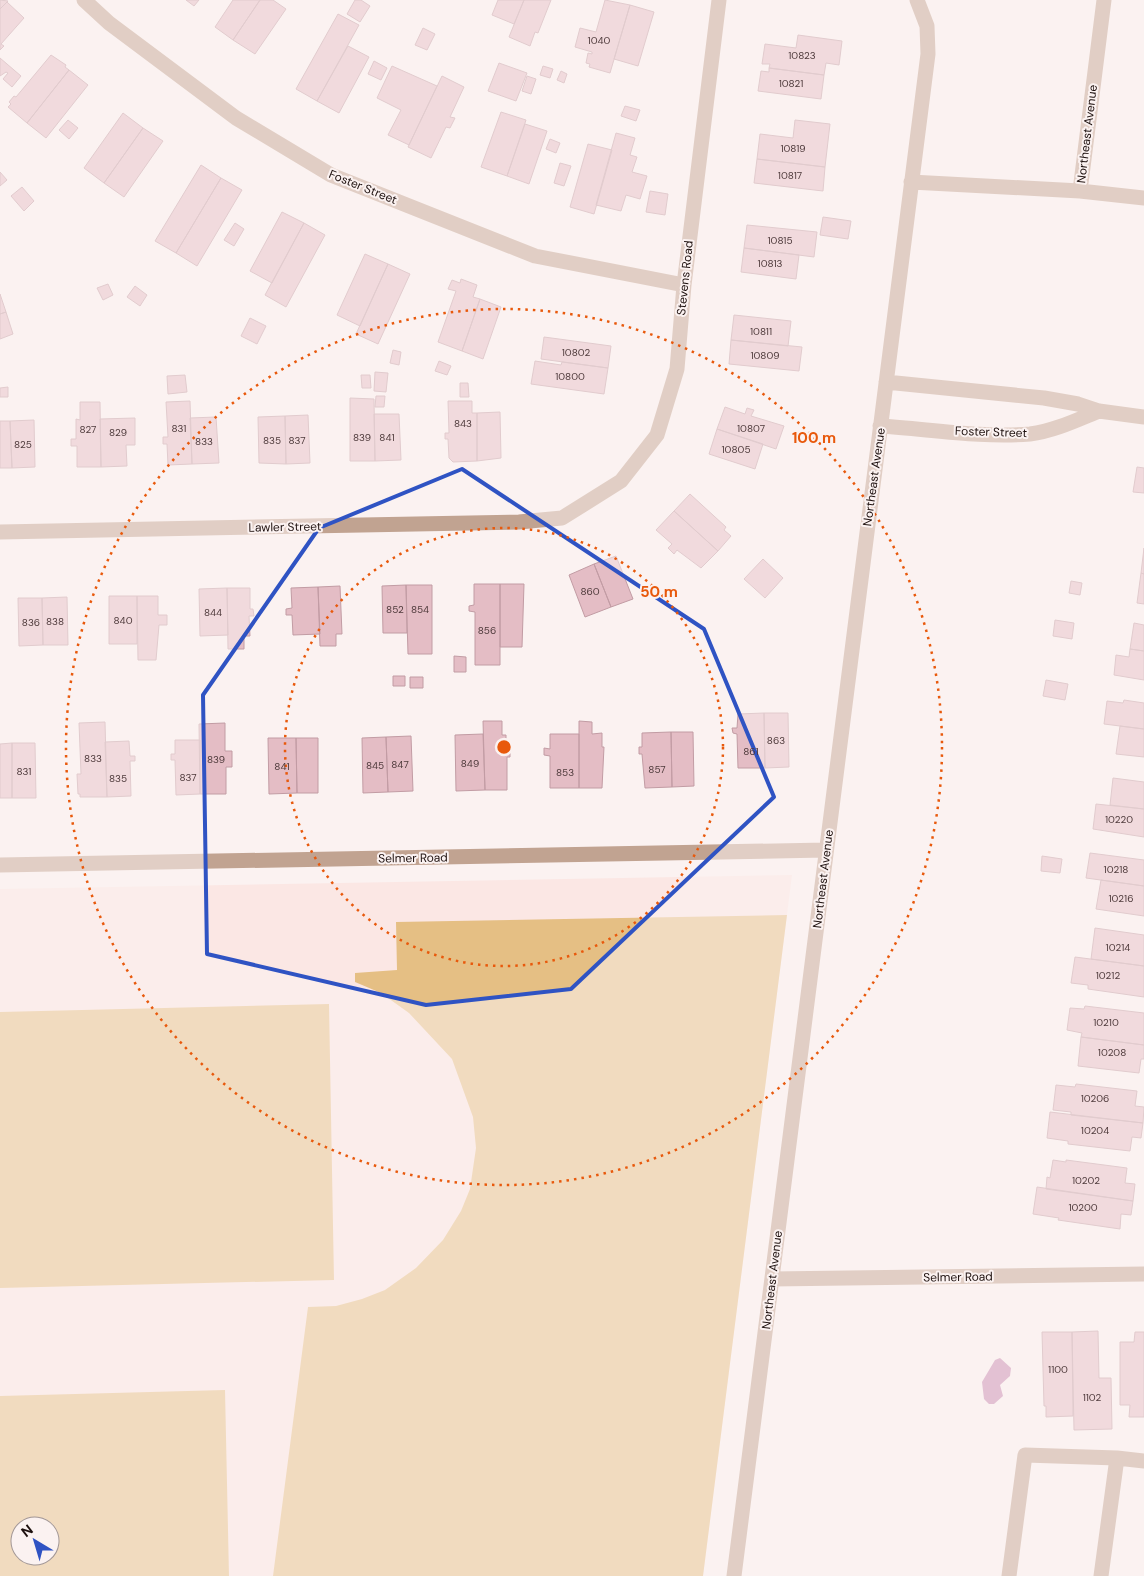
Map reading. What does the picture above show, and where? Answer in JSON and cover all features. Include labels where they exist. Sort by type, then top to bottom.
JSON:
[{"type":"street","name":"Foster Street","points":[[84,0],[109,23],[236,118],[331,175],[535,256],[684,285]]},
{"type":"street","name":"Stevens Road","points":[[568,514],[621,481],[657,435],[677,369],[684,285],[719,0]]},
{"type":"street","name":"Northeast Avenue","points":[[734,1576],[928,54],[927,26],[917,0]]},
{"type":"street","name":"Northeast Avenue","points":[[911,182],[1080,191],[1104,0]]},
{"type":"street","points":[[1080,191],[1144,198]]},
{"type":"street","points":[[886,382],[1044,398],[1078,404],[1099,411],[1144,417]]},
{"type":"street","name":"Foster Street","points":[[880,426],[998,434],[1031,434],[1067,425],[1099,411]]},
{"type":"street","name":"Lawler Street","points":[[0,532],[518,522],[562,518],[568,514]]},
{"type":"street","name":"Selmer Road","points":[[0,865],[826,850]]},
{"type":"street","name":"Selmer Road","points":[[772,1280],[1144,1274]]},
{"type":"street","points":[[1010,1576],[1026,1455],[1117,1458],[1144,1461]]},
{"type":"street","points":[[1101,1576],[1117,1458]]},
{"type":"highlighted area","points":[[462,469],[704,629],[774,797],[571,989],[426,1005],[207,954],[203,695],[319,528]]},
{"type":"shaded area","points":[[792,875],[703,1576],[0,1576],[0,889]]},
{"type":"shaded area","points":[[787,915],[703,1576],[273,1576],[308,1307],[336,1306],[362,1299],[385,1290],[416,1268],[443,1240],[461,1211],[470,1189],[476,1148],[473,1117],[452,1059],[409,1013],[381,993],[355,982],[355,973],[397,970],[396,922]]},
{"type":"shaded area","points":[[329,1004],[334,1280],[0,1288],[0,1012]]},
{"type":"shaded area","points":[[1000,1358],[1011,1368],[1010,1376],[1000,1385],[1003,1396],[994,1404],[989,1404],[984,1399],[982,1382],[995,1360]]},
{"type":"shaded area","points":[[225,1390],[229,1576],[0,1576],[0,1396]]},
{"type":"building","points":[[0,0],[8,1],[0,9]]},
{"type":"building","points":[[186,0],[199,0],[194,6]]},
{"type":"building","points":[[233,0],[260,0],[233,40],[215,27]]},
{"type":"building","points":[[260,0],[273,0],[286,9],[255,54],[233,40]]},
{"type":"building","points":[[355,0],[361,0],[370,6],[360,22],[347,14]]},
{"type":"building","points":[[498,0],[524,0],[514,24],[492,15]]},
{"type":"building","points":[[524,0],[551,0],[538,33],[535,32],[530,46],[509,37]]},
{"type":"building","points":[[605,0],[630,5],[610,73],[589,67],[590,64],[586,63],[588,53],[592,54],[592,52],[575,47],[580,28],[596,32]]},
{"type":"building","points":[[7,2],[24,18],[1,44],[4,46],[0,50],[0,9]]},
{"type":"building","points":[[630,5],[654,12],[638,66],[614,59]]},
{"type":"building","points":[[338,14],[359,25],[317,101],[296,89]]},
{"type":"building","points":[[423,28],[435,34],[427,50],[415,45]]},
{"type":"building","points":[[798,35],[842,41],[839,65],[826,63],[824,75],[769,68],[770,64],[762,64],[765,44],[796,48]]},
{"type":"building","points":[[348,46],[369,57],[339,113],[317,101]]},
{"type":"building","points":[[51,55],[66,65],[65,67],[69,70],[27,123],[8,107],[11,104],[9,102],[14,96],[16,97]]},
{"type":"building","points":[[0,58],[21,76],[12,87],[3,79],[8,73],[6,72],[0,76]]},
{"type":"building","points":[[374,61],[387,68],[381,80],[368,74]]},
{"type":"building","points":[[499,63],[527,73],[516,101],[488,91]]},
{"type":"building","points":[[392,66],[437,86],[409,145],[388,135],[401,110],[377,98]]},
{"type":"building","points":[[543,66],[553,69],[550,78],[540,75]]},
{"type":"building","points":[[769,68],[824,75],[821,99],[758,91],[761,71],[769,72]]},
{"type":"building","points":[[69,70],[88,85],[46,138],[27,123]]},
{"type":"building","points":[[561,71],[567,74],[564,83],[557,80]]},
{"type":"building","points":[[442,76],[464,87],[450,117],[455,118],[450,128],[446,127],[431,158],[408,147]]},
{"type":"building","points":[[527,76],[536,79],[531,94],[522,91]]},
{"type":"building","points":[[625,106],[640,110],[636,121],[621,116]]},
{"type":"building","points":[[501,112],[526,120],[507,176],[481,167]]},
{"type":"building","points":[[123,113],[143,128],[104,183],[84,168]]},
{"type":"building","points":[[68,120],[78,128],[69,139],[59,130]]},
{"type":"building","points":[[795,120],[830,124],[825,167],[757,159],[760,134],[793,138]]},
{"type":"building","points":[[525,124],[547,131],[529,184],[507,176]]},
{"type":"building","points":[[143,128],[163,141],[124,197],[104,183]]},
{"type":"building","points":[[616,133],[635,138],[630,155],[637,157],[632,172],[647,176],[640,199],[626,195],[621,211],[596,205]]},
{"type":"building","points":[[550,139],[560,143],[556,153],[546,149]]},
{"type":"building","points":[[588,144],[612,150],[594,214],[570,207]]},
{"type":"building","points":[[757,159],[825,167],[823,191],[754,183]]},
{"type":"building","points":[[560,163],[571,166],[564,186],[554,183]]},
{"type":"building","points":[[201,165],[221,178],[176,253],[155,241]]},
{"type":"building","points":[[0,172],[7,180],[0,186]]},
{"type":"building","points":[[221,178],[242,190],[197,266],[176,253]]},
{"type":"building","points":[[22,187],[34,201],[24,211],[11,196]]},
{"type":"building","points":[[650,191],[668,194],[665,215],[646,212]]},
{"type":"building","points":[[282,212],[304,223],[272,283],[250,271]]},
{"type":"building","points":[[823,217],[851,221],[848,239],[820,235]]},
{"type":"building","points":[[235,223],[244,229],[234,246],[224,240]]},
{"type":"building","points":[[304,223],[325,235],[286,307],[265,295]]},
{"type":"building","points":[[747,225],[817,232],[814,257],[744,248]]},
{"type":"building","points":[[744,248],[799,255],[796,279],[741,272]]},
{"type":"building","points":[[365,254],[388,264],[360,326],[337,315]]},
{"type":"building","points":[[388,264],[410,274],[378,344],[356,334]]},
{"type":"building","points":[[461,279],[477,285],[473,297],[480,299],[462,351],[438,342],[456,291],[448,289],[452,280],[460,283]]},
{"type":"building","points":[[108,284],[113,295],[103,300],[97,288]]},
{"type":"building","points":[[135,286],[147,295],[140,306],[127,297]]},
{"type":"building","points":[[0,294],[6,312],[0,314]]},
{"type":"building","points":[[480,299],[501,307],[483,359],[462,351]]},
{"type":"building","points":[[6,312],[13,334],[0,339],[0,314]]},
{"type":"building","points":[[734,315],[791,321],[788,346],[731,340]]},
{"type":"building","points":[[250,318],[266,326],[257,344],[241,336]]},
{"type":"building","points":[[544,337],[611,346],[608,368],[541,359]]},
{"type":"building","points":[[731,340],[802,347],[799,371],[729,364]]},
{"type":"building","points":[[393,350],[401,352],[399,365],[390,363]]},
{"type":"building","points":[[439,361],[451,366],[447,375],[435,371]]},
{"type":"building","points":[[535,361],[561,365],[562,362],[608,368],[604,394],[531,384]]},
{"type":"building","points":[[375,372],[388,373],[386,392],[374,391]]},
{"type":"building","points":[[185,375],[187,392],[168,394],[167,376]]},
{"type":"building","points":[[361,375],[370,375],[371,388],[362,388]]},
{"type":"building","points":[[460,383],[468,383],[469,397],[460,397]]},
{"type":"building","points":[[8,387],[8,397],[0,397],[0,388]]},
{"type":"building","points":[[376,396],[385,396],[384,407],[375,407]]},
{"type":"building","points":[[350,398],[374,399],[375,461],[350,461]]},
{"type":"building","points":[[190,401],[192,464],[168,465],[167,444],[163,444],[163,437],[168,437],[166,402]]},
{"type":"building","points":[[448,401],[472,401],[472,413],[477,413],[477,461],[453,462],[449,458],[448,439],[445,439],[445,433],[449,433]]},
{"type":"building","points":[[80,402],[100,402],[101,467],[77,467],[77,446],[71,446],[71,439],[76,439],[76,419],[80,420]]},
{"type":"building","points":[[725,407],[745,414],[747,408],[754,410],[751,416],[784,426],[776,449],[717,429]]},
{"type":"building","points":[[500,412],[501,458],[477,461],[477,413]]},
{"type":"building","points":[[374,414],[399,414],[401,460],[375,461]]},
{"type":"building","points":[[308,415],[310,463],[286,464],[285,416]]},
{"type":"building","points":[[285,416],[286,464],[259,463],[258,417]]},
{"type":"building","points":[[216,417],[219,463],[192,464],[190,418]]},
{"type":"building","points":[[135,418],[135,445],[126,445],[127,466],[101,467],[100,419]]},
{"type":"building","points":[[34,420],[35,467],[12,468],[10,421]]},
{"type":"building","points":[[0,421],[10,421],[12,468],[0,468]]},
{"type":"building","points":[[717,429],[763,444],[755,469],[709,454]]},
{"type":"building","points":[[1137,467],[1144,468],[1144,493],[1133,492]]},
{"type":"building","points":[[690,494],[726,527],[724,530],[731,536],[718,551],[674,511]]},
{"type":"building","points":[[674,511],[718,551],[701,568],[677,550],[674,554],[668,548],[672,544],[656,530]]},
{"type":"building","points":[[1144,548],[1144,574],[1141,573]]},
{"type":"building","points":[[616,556],[633,599],[611,607],[594,564]]},
{"type":"building","points":[[763,559],[783,578],[765,598],[744,579]]},
{"type":"building","points":[[594,564],[611,607],[585,617],[569,575]]},
{"type":"building","points":[[1141,573],[1144,574],[1144,604],[1137,603]]},
{"type":"building","points":[[1071,581],[1082,583],[1080,595],[1069,593]]},
{"type":"building","points":[[474,584],[500,584],[500,665],[475,665],[475,612],[469,611],[469,606],[474,605]]},
{"type":"building","points":[[500,584],[524,584],[522,647],[500,647]]},
{"type":"building","points":[[406,585],[432,585],[432,654],[408,654]]},
{"type":"building","points":[[406,585],[407,633],[383,633],[382,586]]},
{"type":"building","points":[[340,586],[342,634],[336,634],[336,646],[320,646],[318,587]]},
{"type":"building","points":[[318,587],[320,634],[293,635],[292,615],[286,615],[286,609],[292,608],[291,588]]},
{"type":"building","points":[[227,588],[228,635],[200,636],[199,589]]},
{"type":"building","points":[[227,588],[250,588],[250,609],[253,609],[254,616],[249,616],[250,636],[244,636],[244,649],[228,649]]},
{"type":"building","points":[[109,596],[137,596],[137,644],[109,644]]},
{"type":"building","points":[[137,596],[158,596],[158,615],[167,615],[167,625],[159,625],[156,660],[138,660]]},
{"type":"building","points":[[67,597],[68,645],[43,645],[42,598]]},
{"type":"building","points":[[18,598],[42,598],[43,645],[19,646]]},
{"type":"building","points":[[1055,620],[1074,623],[1072,639],[1053,636]]},
{"type":"building","points":[[1134,623],[1144,625],[1144,651],[1130,649]]},
{"type":"building","points":[[1130,649],[1144,651],[1144,680],[1114,675],[1116,655],[1129,657]]},
{"type":"building","points":[[454,656],[466,657],[466,672],[454,672]]},
{"type":"building","points":[[393,676],[405,676],[405,686],[393,686]]},
{"type":"building","points":[[410,677],[423,677],[423,688],[410,688]]},
{"type":"building","points":[[1046,680],[1068,684],[1065,700],[1043,696]]},
{"type":"building","points":[[1124,700],[1144,703],[1144,729],[1104,724],[1107,701],[1123,703]]},
{"type":"building","points":[[764,713],[765,768],[738,768],[737,734],[733,733],[732,728],[737,728],[738,714]]},
{"type":"building","points":[[764,713],[788,713],[789,767],[765,768]]},
{"type":"building","points":[[483,721],[502,721],[502,735],[506,735],[506,749],[510,749],[510,757],[507,757],[507,790],[485,790]]},
{"type":"building","points":[[579,721],[592,722],[592,734],[602,733],[602,747],[604,747],[602,788],[579,788]]},
{"type":"building","points":[[105,722],[107,797],[80,797],[80,794],[78,794],[77,774],[81,774],[79,723]]},
{"type":"building","points":[[225,723],[225,751],[232,751],[232,767],[226,767],[226,794],[200,794],[199,724]]},
{"type":"building","points":[[1120,726],[1144,729],[1144,757],[1116,754]]},
{"type":"building","points":[[671,732],[693,732],[694,786],[672,787]]},
{"type":"building","points":[[671,732],[672,787],[645,788],[642,754],[639,754],[639,747],[642,747],[642,733]]},
{"type":"building","points":[[483,734],[485,790],[456,791],[455,735]]},
{"type":"building","points":[[550,734],[579,734],[579,788],[550,788],[550,756],[544,755],[544,748],[550,749]]},
{"type":"building","points":[[411,736],[413,791],[388,792],[386,737]]},
{"type":"building","points":[[386,737],[388,792],[363,793],[362,738]]},
{"type":"building","points":[[268,738],[296,738],[297,793],[269,794]]},
{"type":"building","points":[[296,738],[318,738],[318,793],[297,793]]},
{"type":"building","points":[[175,740],[200,740],[200,794],[176,795],[175,760],[171,760],[171,754],[175,754]]},
{"type":"building","points":[[129,741],[130,756],[135,756],[135,761],[130,761],[131,796],[107,797],[105,742]]},
{"type":"building","points":[[12,743],[12,798],[0,798],[0,744]]},
{"type":"building","points":[[12,743],[35,743],[36,798],[12,798]]},
{"type":"building","points":[[1113,778],[1144,782],[1144,809],[1110,805]]},
{"type":"building","points":[[1096,804],[1144,809],[1144,837],[1093,829]]},
{"type":"building","points":[[1090,853],[1144,860],[1144,886],[1086,878]]},
{"type":"building","points":[[1042,856],[1062,859],[1060,873],[1041,871]]},
{"type":"building","points":[[1101,880],[1144,886],[1144,916],[1096,909]]},
{"type":"building","points":[[1095,928],[1144,935],[1144,966],[1091,959]]},
{"type":"building","points":[[1075,957],[1144,966],[1144,997],[1088,989],[1088,985],[1071,983]]},
{"type":"building","points":[[1085,1006],[1144,1013],[1144,1045],[1081,1037],[1082,1033],[1067,1030],[1070,1008],[1084,1009]]},
{"type":"building","points":[[1081,1037],[1144,1045],[1144,1059],[1141,1059],[1139,1073],[1078,1066]]},
{"type":"building","points":[[1076,1084],[1137,1091],[1135,1106],[1144,1107],[1143,1123],[1071,1115],[1071,1112],[1053,1110],[1056,1085],[1075,1087]]},
{"type":"building","points":[[1050,1112],[1143,1123],[1141,1138],[1132,1137],[1130,1151],[1068,1144],[1068,1141],[1047,1138]]},
{"type":"building","points":[[1053,1160],[1127,1168],[1125,1183],[1135,1184],[1133,1201],[1046,1189],[1047,1177],[1050,1178]]},
{"type":"building","points":[[1037,1187],[1133,1201],[1131,1215],[1121,1214],[1120,1229],[1058,1220],[1059,1218],[1033,1214]]},
{"type":"building","points":[[1098,1331],[1099,1378],[1111,1378],[1112,1429],[1074,1430],[1072,1332]]},
{"type":"building","points":[[1042,1332],[1072,1332],[1073,1416],[1046,1417]]},
{"type":"building","points":[[1135,1332],[1144,1332],[1144,1417],[1129,1417],[1130,1405],[1120,1405],[1120,1342],[1134,1342]]}]
